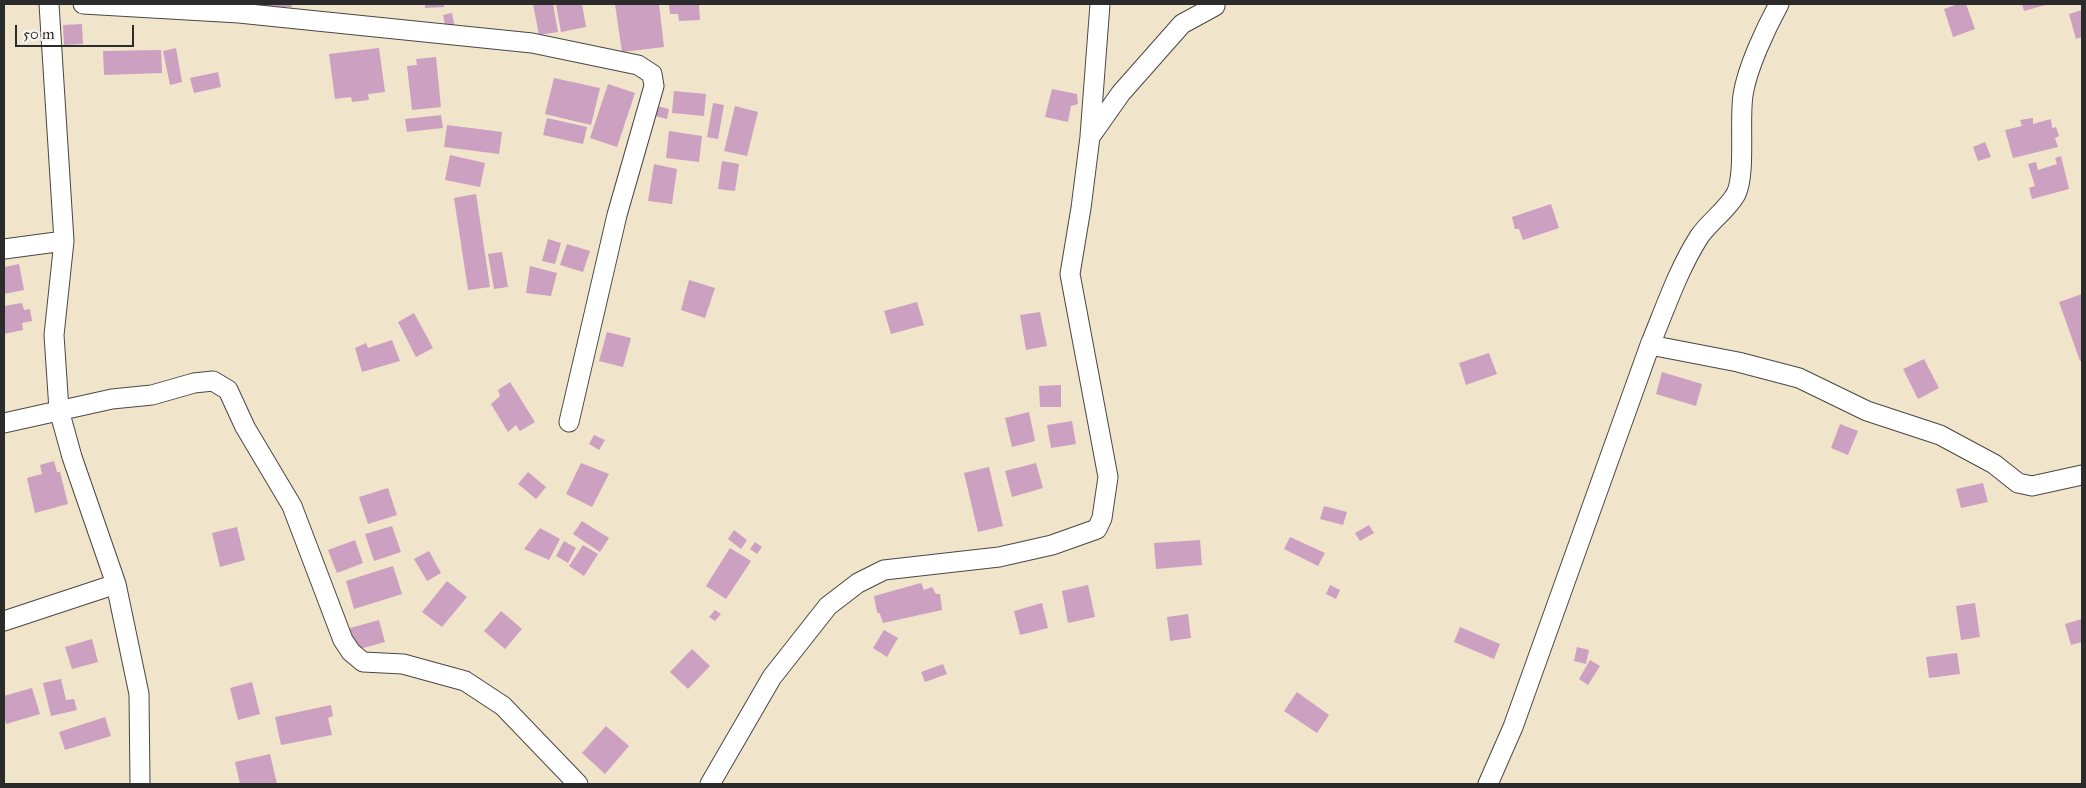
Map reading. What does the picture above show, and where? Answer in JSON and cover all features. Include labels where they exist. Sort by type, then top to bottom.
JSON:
[{"type":"street","points":[[50,4],[64,240],[54,335],[59,410],[72,457],[116,584],[139,694],[140,784]]},
{"type":"street","points":[[83,4],[239,8],[532,43],[638,64],[652,74],[654,86],[617,215],[569,422]]},
{"type":"street","points":[[710,784],[772,677],[828,606],[858,583],[884,570],[999,558],[1052,545],[1097,529],[1102,518],[1108,477],[1070,274],[1090,137],[1100,4]]},
{"type":"street","points":[[1488,784],[1513,727],[1650,344],[1699,237],[1736,194],[1740,177],[1743,96],[1747,78],[1770,20],[1779,4]]},
{"type":"street","points":[[1090,137],[1122,93],[1176,30],[1182,24],[1215,6]]},
{"type":"street","points":[[4,249],[64,240]]},
{"type":"street","points":[[1650,344],[1738,362],[1799,378],[1867,411],[1940,436],[1994,464],[2018,483],[2032,486],[2082,475]]},
{"type":"street","points":[[4,423],[59,410],[152,395],[194,383],[213,381],[228,390],[245,427],[292,506],[343,640],[351,652],[363,662],[402,664],[465,681],[503,706],[578,784]]},
{"type":"street","points":[[4,621],[116,584]]},
{"type":"building","points":[[251,4],[292,4],[292,7],[251,7]]},
{"type":"building","points":[[425,4],[444,4],[444,7],[425,8]]},
{"type":"building","points":[[533,4],[553,4],[558,32],[539,35]]},
{"type":"building","points":[[556,4],[582,4],[586,27],[561,32]]},
{"type":"building","points":[[615,4],[659,4],[664,47],[622,52]]},
{"type":"building","points":[[669,4],[699,4],[700,20],[679,21],[678,14],[670,14]]},
{"type":"building","points":[[1958,4],[1966,4],[1975,29],[1953,37],[1944,9]]},
{"type":"building","points":[[2022,4],[2049,4],[2024,11]]},
{"type":"building","points":[[2082,10],[2082,37],[2076,39],[2069,14]]},
{"type":"building","points":[[452,13],[455,28],[446,30],[443,15]]},
{"type":"building","points":[[82,24],[83,44],[64,45],[63,25]]},
{"type":"building","points":[[176,48],[182,82],[170,85],[163,51]]},
{"type":"building","points":[[379,48],[385,92],[368,94],[369,100],[352,102],[351,97],[335,99],[329,54]]},
{"type":"building","points":[[161,50],[162,73],[104,75],[103,51]]},
{"type":"building","points":[[436,57],[441,107],[412,110],[407,66],[417,65],[416,59]]},
{"type":"building","points":[[218,72],[221,87],[194,93],[190,78]]},
{"type":"building","points":[[554,78],[600,88],[591,125],[545,114]]},
{"type":"building","points":[[608,84],[635,93],[617,147],[590,138]]},
{"type":"building","points":[[1052,89],[1077,94],[1078,104],[1071,106],[1068,122],[1045,117]]},
{"type":"building","points":[[674,91],[706,94],[704,116],[672,113]]},
{"type":"building","points":[[713,103],[724,105],[718,139],[707,137]]},
{"type":"building","points":[[657,106],[669,109],[667,119],[655,116]]},
{"type":"building","points":[[735,106],[758,112],[747,156],[724,151]]},
{"type":"building","points":[[441,115],[443,128],[407,132],[405,119]]},
{"type":"building","points":[[547,118],[587,127],[583,144],[543,135]]},
{"type":"building","points":[[2033,118],[2033,124],[2051,119],[2052,128],[2056,127],[2059,136],[2055,138],[2058,147],[2013,158],[2005,130],[2022,126],[2020,120]]},
{"type":"building","points":[[447,125],[502,132],[499,154],[444,147]]},
{"type":"building","points":[[669,131],[702,136],[699,162],[666,158]]},
{"type":"building","points":[[1985,142],[1991,157],[1978,161],[1973,147]]},
{"type":"building","points":[[450,155],[485,163],[480,187],[445,180]]},
{"type":"building","points":[[2061,156],[2069,189],[2032,199],[2029,188],[2035,186],[2028,164],[2036,162],[2038,170],[2057,164],[2055,158]]},
{"type":"building","points":[[722,161],[739,164],[735,191],[718,189]]},
{"type":"building","points":[[654,164],[677,169],[672,204],[648,201]]},
{"type":"building","points":[[476,194],[490,287],[468,290],[454,198]]},
{"type":"building","points":[[1551,204],[1559,228],[1523,240],[1519,229],[1515,229],[1512,217]]},
{"type":"building","points":[[548,239],[561,243],[555,264],[542,261]]},
{"type":"building","points":[[567,244],[590,251],[583,272],[560,265]]},
{"type":"building","points":[[502,252],[508,287],[494,289],[488,254]]},
{"type":"building","points":[[19,264],[24,290],[4,294],[4,267]]},
{"type":"building","points":[[530,266],[557,273],[551,296],[526,293]]},
{"type":"building","points":[[689,280],[715,288],[705,318],[681,310]]},
{"type":"building","points":[[2082,294],[2082,360],[2080,361],[2059,302]]},
{"type":"building","points":[[917,302],[924,325],[891,334],[884,311]]},
{"type":"building","points":[[22,303],[24,310],[30,309],[32,321],[22,323],[23,330],[4,334],[4,306]]},
{"type":"building","points":[[1040,312],[1047,346],[1026,350],[1020,315]]},
{"type":"building","points":[[414,313],[433,348],[416,357],[398,322]]},
{"type":"building","points":[[607,332],[631,338],[623,367],[599,361]]},
{"type":"building","points":[[392,340],[400,361],[362,372],[355,348],[366,343],[368,348]]},
{"type":"building","points":[[1489,353],[1497,374],[1466,385],[1459,363]]},
{"type":"building","points":[[1924,359],[1939,388],[1918,399],[1903,369]]},
{"type":"building","points":[[1662,372],[1702,384],[1696,406],[1656,394]]},
{"type":"building","points":[[510,382],[535,422],[520,431],[516,425],[508,432],[491,404],[500,396],[498,390]]},
{"type":"building","points":[[1061,385],[1061,407],[1040,407],[1039,386]]},
{"type":"building","points":[[1029,412],[1035,441],[1012,447],[1005,418]]},
{"type":"building","points":[[1072,421],[1076,444],[1051,448],[1047,425]]},
{"type":"building","points":[[1840,424],[1858,431],[1848,455],[1831,448]]},
{"type":"building","points":[[594,435],[605,440],[599,450],[589,444]]},
{"type":"building","points":[[54,461],[57,472],[60,472],[68,504],[35,513],[27,478],[42,474],[40,465]]},
{"type":"building","points":[[581,463],[609,474],[592,507],[566,494]]},
{"type":"building","points":[[1036,463],[1043,488],[1012,497],[1005,471]]},
{"type":"building","points":[[989,467],[1003,526],[978,532],[964,473]]},
{"type":"building","points":[[528,472],[546,487],[536,499],[518,484]]},
{"type":"building","points":[[1983,483],[1988,502],[1961,508],[1956,489]]},
{"type":"building","points":[[388,488],[397,515],[368,524],[359,497]]},
{"type":"building","points":[[1324,506],[1347,512],[1343,525],[1320,519]]},
{"type":"building","points":[[582,521],[609,538],[600,552],[573,534]]},
{"type":"building","points":[[1369,525],[1374,533],[1360,541],[1355,533]]},
{"type":"building","points":[[392,526],[401,552],[374,561],[365,534]]},
{"type":"building","points":[[237,527],[245,560],[220,567],[212,533]]},
{"type":"building","points":[[540,528],[560,539],[549,560],[524,549]]},
{"type":"building","points":[[734,530],[747,540],[741,549],[728,539]]},
{"type":"building","points":[[1290,537],[1325,553],[1318,566],[1284,549]]},
{"type":"building","points":[[355,540],[363,563],[337,573],[328,550]]},
{"type":"building","points":[[1200,540],[1202,565],[1156,569],[1154,543]]},
{"type":"building","points":[[564,541],[576,548],[568,563],[556,556]]},
{"type":"building","points":[[755,542],[762,547],[757,554],[750,549]]},
{"type":"building","points":[[583,545],[598,554],[584,576],[569,566]]},
{"type":"building","points":[[730,548],[751,561],[726,599],[706,586]]},
{"type":"building","points":[[429,551],[441,573],[427,581],[414,559]]},
{"type":"building","points":[[393,566],[402,594],[354,609],[346,581]]},
{"type":"building","points":[[447,581],[467,597],[442,627],[422,612]]},
{"type":"building","points":[[921,583],[924,590],[932,587],[936,594],[940,594],[942,610],[883,623],[880,614],[877,612],[874,596]]},
{"type":"building","points":[[1088,585],[1095,617],[1068,623],[1062,591]]},
{"type":"building","points":[[1330,585],[1340,590],[1336,599],[1326,594]]},
{"type":"building","points":[[1042,603],[1048,628],[1020,635],[1014,611]]},
{"type":"building","points":[[1975,603],[1980,637],[1961,640],[1956,606]]},
{"type":"building","points":[[715,610],[721,614],[715,621],[709,617]]},
{"type":"building","points":[[501,611],[522,629],[505,649],[484,631]]},
{"type":"building","points":[[1188,614],[1191,638],[1170,641],[1167,617]]},
{"type":"building","points":[[2082,619],[2082,642],[2071,645],[2065,624]]},
{"type":"building","points":[[379,620],[385,642],[356,650],[350,628]]},
{"type":"building","points":[[1460,627],[1500,644],[1494,659],[1454,642]]},
{"type":"building","points":[[884,630],[898,638],[887,657],[873,648]]},
{"type":"building","points":[[92,639],[98,662],[72,669],[65,647]]},
{"type":"building","points":[[1577,647],[1589,650],[1586,664],[1574,661]]},
{"type":"building","points":[[692,649],[710,666],[688,689],[670,672]]},
{"type":"building","points":[[1957,653],[1960,674],[1929,678],[1926,657]]},
{"type":"building","points":[[1590,660],[1600,666],[1588,685],[1579,679]]},
{"type":"building","points":[[943,664],[947,674],[925,682],[921,672]]},
{"type":"building","points":[[61,679],[66,700],[74,699],[77,710],[51,716],[43,683]]},
{"type":"building","points":[[252,682],[260,714],[238,720],[230,688]]},
{"type":"building","points":[[32,688],[40,714],[6,724],[4,696]]},
{"type":"building","points":[[1297,692],[1329,715],[1317,733],[1284,711]]},
{"type":"building","points":[[331,705],[333,716],[328,718],[332,735],[281,745],[275,717]]},
{"type":"building","points":[[105,717],[111,736],[65,750],[59,732]]},
{"type":"building","points":[[606,726],[629,746],[605,774],[582,753]]},
{"type":"building","points":[[270,754],[277,784],[240,784],[235,762]]}]
